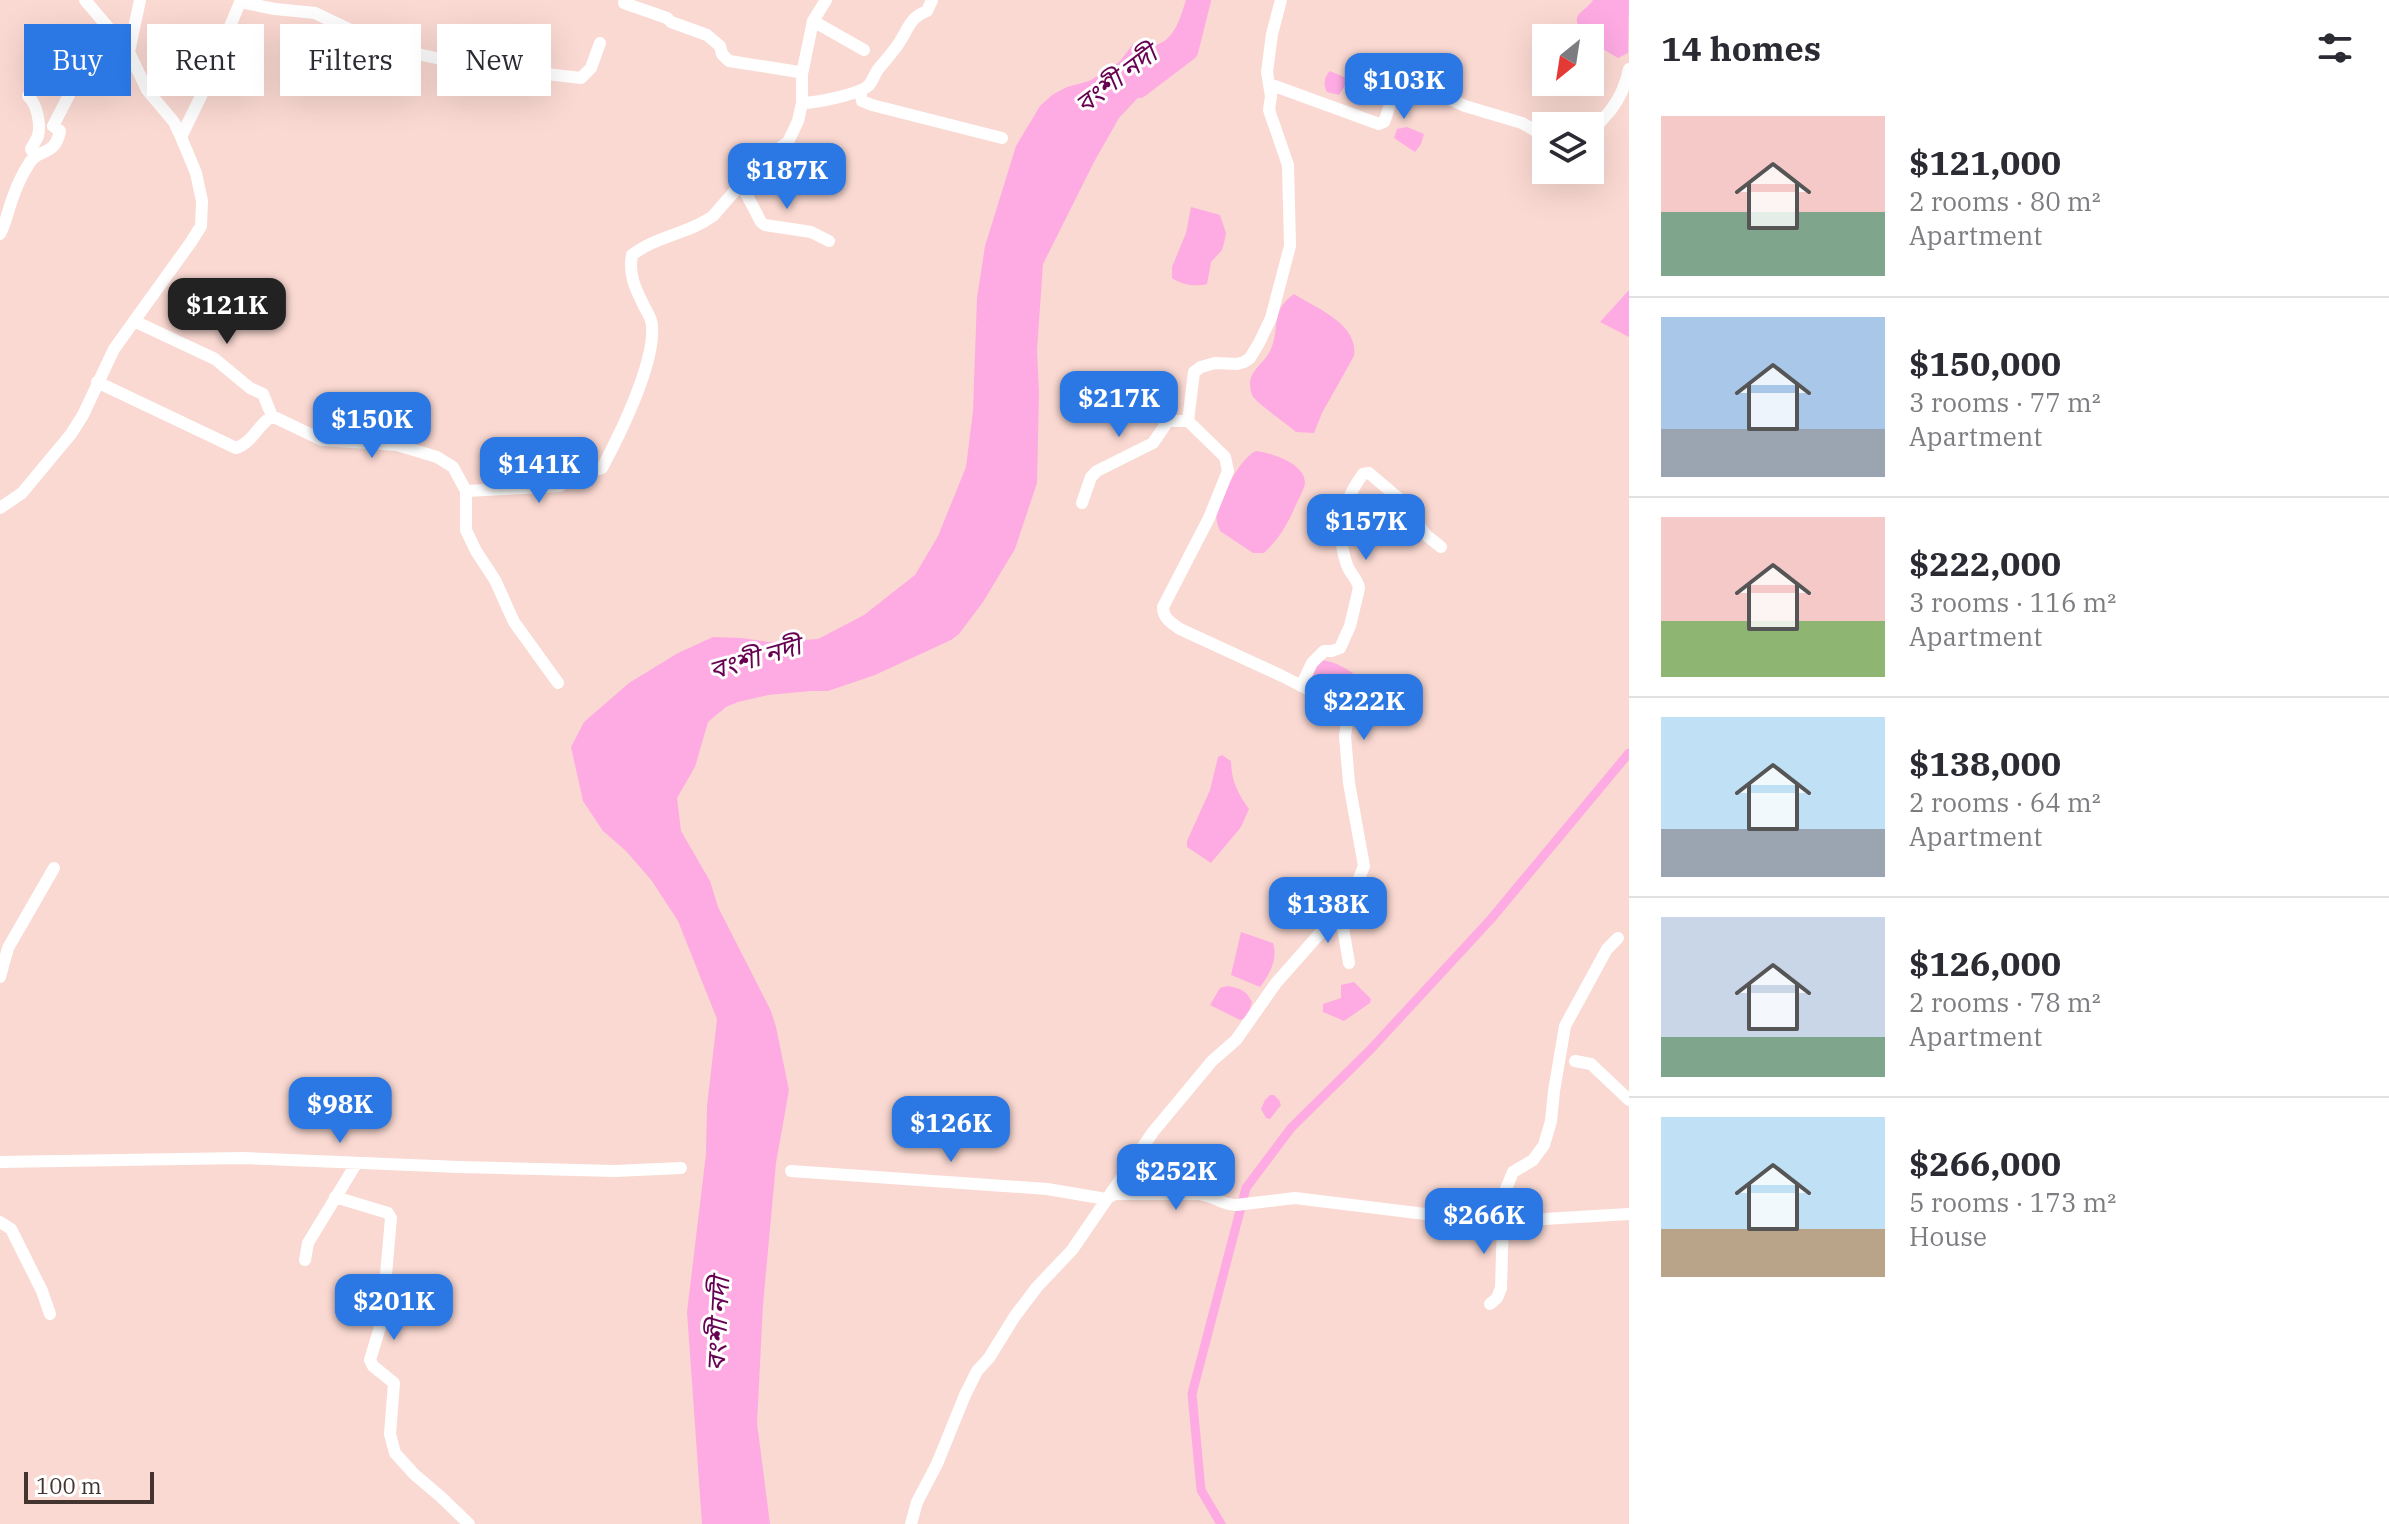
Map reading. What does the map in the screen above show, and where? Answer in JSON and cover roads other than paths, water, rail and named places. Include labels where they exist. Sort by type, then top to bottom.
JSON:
[{"type":"street","points":[[85,0],[106,24]]},
{"type":"street","points":[[131,43],[140,0]]},
{"type":"street","points":[[466,491],[560,486],[572,477],[602,468],[634,397],[651,343],[652,322],[632,279],[632,255],[642,247],[703,223],[713,216],[760,162],[788,142],[802,103],[802,74],[813,21],[826,0]]},
{"type":"street","points":[[802,103],[817,103],[860,91],[869,84],[909,25],[916,16],[927,11],[932,0]]},
{"type":"street","points":[[1188,421],[1194,372],[1215,363],[1244,362],[1259,343],[1271,318],[1290,246],[1288,165],[1269,110],[1271,96],[1267,72],[1281,0]]},
{"type":"street","points":[[181,137],[240,1],[315,13],[365,37],[408,52],[469,65],[540,74],[581,78],[591,68],[600,43]]},
{"type":"street","points":[[624,3],[707,35],[720,46],[722,54],[729,61],[802,74]]},
{"type":"street","points":[[813,21],[864,50]]},
{"type":"street","points":[[0,508],[22,493],[71,434],[114,349],[201,226],[202,201],[196,173],[174,122],[147,90],[131,56]]},
{"type":"street","points":[[1604,117],[1627,82],[1629,69]]},
{"type":"street","points":[[1269,84],[1379,124],[1384,122],[1397,89],[1408,80],[1465,106],[1532,129]]},
{"type":"street","points":[[860,91],[862,101],[872,105],[1002,138]]},
{"type":"street","points":[[28,96],[37,112],[38,135],[31,149],[35,156]]},
{"type":"street","points":[[0,234],[13,194],[35,156],[49,151],[58,139],[60,131],[53,126],[68,96]]},
{"type":"street","points":[[740,182],[765,225],[811,232],[829,241]]},
{"type":"street","points":[[134,321],[220,362],[250,388],[263,394],[272,416],[322,440],[397,445],[437,457],[453,467],[466,491],[466,530],[476,551],[495,580],[514,622],[558,683]]},
{"type":"street","points":[[97,382],[236,448],[247,442],[272,416]]},
{"type":"street","points":[[911,1524],[917,1502],[977,1371],[1037,1287],[1072,1250],[1153,1132],[1212,1061],[1236,1040],[1276,983],[1322,931],[1346,912],[1364,866],[1349,783],[1345,736],[1349,710],[1180,629],[1163,613],[1163,607],[1209,518],[1228,471],[1225,457],[1188,421],[1168,421],[1153,443],[1097,471],[1091,477],[1082,503]]},
{"type":"street","points":[[1301,686],[1316,657],[1324,651],[1340,648],[1353,616],[1359,593],[1358,582],[1347,565],[1340,530],[1346,505],[1363,474],[1369,473],[1402,501],[1426,535],[1441,547]]},
{"type":"street","points":[[0,977],[8,948],[54,868]]},
{"type":"street","points":[[1341,916],[1349,963]]},
{"type":"street","points":[[1490,1304],[1501,1288],[1506,1189],[1513,1172],[1533,1160],[1544,1145],[1551,1121],[1565,1026],[1607,949],[1618,938]]},
{"type":"street","points":[[1575,1061],[1591,1064],[1629,1100]]},
{"type":"street","points":[[0,1162],[242,1158],[615,1171],[681,1168]]},
{"type":"street","points":[[305,1260],[308,1243],[356,1164]]},
{"type":"street","points":[[791,1171],[1047,1189],[1106,1199],[1115,1194],[1199,1194],[1236,1205],[1295,1198],[1474,1220],[1629,1214]]},
{"type":"street","points":[[335,1197],[388,1213],[391,1218],[382,1320],[370,1360],[394,1383],[390,1434],[395,1453],[469,1524]]},
{"type":"street","points":[[0,1222],[11,1229],[50,1314]]},
{"type":"water","points":[[1186,0],[1207,0],[1196,36],[1119,118],[1043,264],[1037,350],[1037,483],[1015,549],[983,602],[951,640],[875,675],[828,691],[768,695],[726,707],[708,722],[695,767],[677,798],[681,831],[710,881],[718,907],[771,1011],[789,1090],[776,1163],[763,1305],[757,1423],[770,1524],[702,1524],[687,1312],[706,1154],[707,1106],[717,1019],[678,921],[652,881],[626,851],[603,831],[583,801],[571,747],[584,722],[629,683],[678,653],[713,637],[769,642],[818,639],[864,615],[915,575],[938,536],[966,467],[973,411],[977,298],[985,246],[1016,146],[1040,106],[1052,95],[1089,81],[1115,65],[1133,44],[1155,45],[1170,36]]},
{"type":"water","points":[[1593,0],[1629,0],[1628,53],[1618,58],[1604,50],[1604,24],[1578,24],[1579,14]]},
{"type":"water","points":[[1330,71],[1346,78],[1347,82],[1339,95],[1327,92],[1325,78]]},
{"type":"water","points":[[1407,127],[1424,134],[1415,152],[1394,138],[1397,129]]},
{"type":"water","points":[[1191,207],[1220,215],[1226,233],[1222,250],[1211,262],[1207,284],[1203,285],[1185,284],[1172,278],[1172,267],[1186,233]]},
{"type":"water","points":[[1629,290],[1629,337],[1600,322]]},
{"type":"water","points":[[1294,294],[1334,318],[1350,335],[1354,345],[1354,356],[1314,433],[1296,432],[1254,398],[1250,387],[1252,375],[1270,351],[1281,307]]},
{"type":"water","points":[[1256,451],[1293,465],[1304,476],[1305,483],[1286,526],[1264,553],[1253,553],[1220,531],[1216,517],[1232,478]]},
{"type":"water","points":[[1320,660],[1344,667],[1363,683],[1346,703],[1309,685],[1310,670]]},
{"type":"water","points":[[1222,755],[1231,761],[1236,786],[1249,809],[1241,827],[1211,863],[1187,847],[1187,841],[1210,790],[1218,757]]},
{"type":"water","points":[[1241,932],[1273,943],[1272,966],[1260,987],[1231,975]]},
{"type":"water","points":[[1354,982],[1371,999],[1370,1003],[1344,1021],[1323,1012],[1323,1004],[1341,998],[1341,985]]},
{"type":"water","points":[[1227,986],[1242,990],[1250,998],[1252,1002],[1247,1017],[1240,1020],[1210,1005],[1220,988]]},
{"type":"water","points":[[1270,1095],[1274,1095],[1281,1105],[1270,1119],[1261,1109]]},
{"type":"waterway","name":"বংশী নদী","points":[[1140,90],[1190,52],[1203,0]]},
{"type":"waterway","points":[[1221,1524],[1201,1490],[1192,1394],[1246,1188],[1291,1128],[1370,1050],[1491,919],[1629,753]]}]
